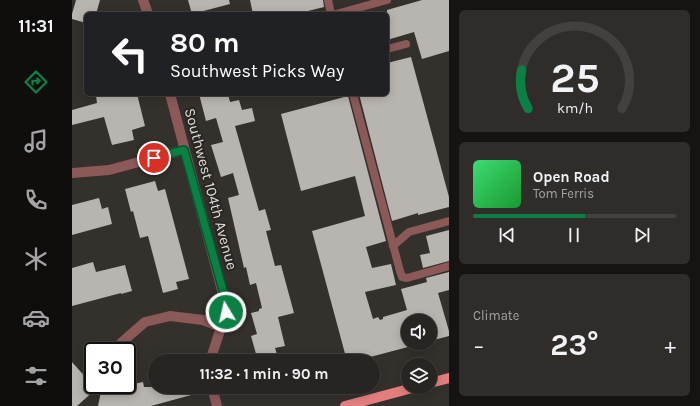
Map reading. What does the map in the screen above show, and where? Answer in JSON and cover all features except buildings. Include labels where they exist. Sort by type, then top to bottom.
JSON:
[{"type":"main road","points":[[437,381],[449,378]]},
{"type":"main road","points":[[346,406],[401,391]]},
{"type":"street","points":[[143,0],[147,12]]},
{"type":"street","name":"Southwest 104th Avenue","points":[[170,96],[224,294],[226,312],[212,354]]},
{"type":"street","points":[[72,173],[109,170],[184,150]]},
{"type":"street","points":[[122,342],[145,322],[170,316],[203,320],[221,327]]},
{"type":"street","points":[[214,394],[218,406]]},
{"type":"lane","points":[[328,0],[331,12]]},
{"type":"lane","points":[[343,12],[387,0]]},
{"type":"lane","points":[[389,48],[406,44]]},
{"type":"lane","points":[[354,96],[402,277],[407,278],[449,266]]},
{"type":"lane","points":[[393,246],[409,232],[449,221]]},
{"type":"route","points":[[154,158],[184,150],[224,294],[226,312]]}]
